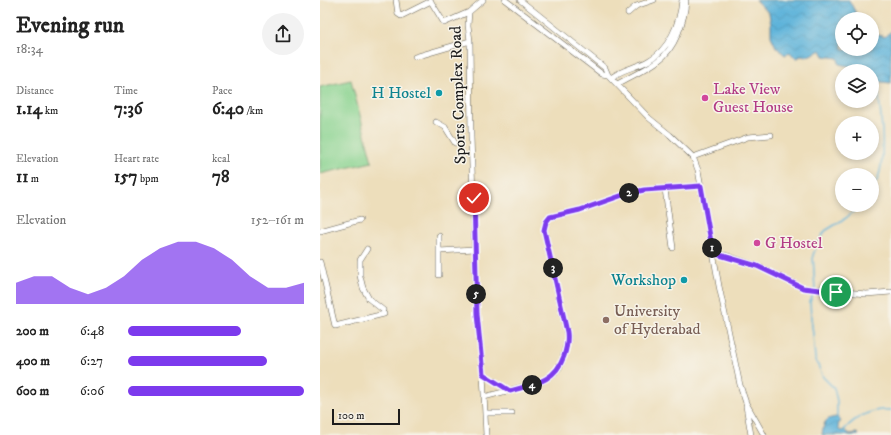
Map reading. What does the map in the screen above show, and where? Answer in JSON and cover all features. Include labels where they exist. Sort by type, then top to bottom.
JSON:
[{"type":"street","points":[[396,0],[398,14],[401,16],[431,1],[444,23],[469,12]]},
{"type":"street","name":"Sports Complex Road","points":[[483,0],[469,12],[468,25],[470,41],[471,137],[477,314],[483,374],[486,435]]},
{"type":"street","points":[[505,0],[602,74],[609,76],[647,62],[662,51],[679,17],[682,0]]},
{"type":"street","points":[[520,0],[606,68],[609,76],[649,118],[670,135],[693,157],[698,170],[713,253],[735,363],[746,403],[751,435]]},
{"type":"street","points":[[628,13],[636,6],[654,0]]},
{"type":"street","points":[[617,84],[659,61],[666,53],[680,30],[686,10],[686,0]]},
{"type":"street","points":[[416,57],[470,41]]},
{"type":"street","points":[[436,122],[445,127],[455,143]]},
{"type":"street","points":[[693,157],[748,137],[771,134]]},
{"type":"street","points":[[484,397],[510,391],[547,379],[559,368],[562,361],[568,343],[567,332],[544,230],[546,222],[550,217],[591,207],[626,194],[644,190],[701,186]]},
{"type":"street","points":[[664,189],[673,248]]},
{"type":"street","points":[[320,231],[360,220]]},
{"type":"street","points":[[439,236],[439,275]]},
{"type":"street","points":[[320,262],[335,326],[383,312],[369,299],[361,282],[360,260],[367,249]]},
{"type":"street","points":[[439,251],[475,249]]},
{"type":"street","points":[[713,253],[757,266],[803,288],[866,294],[891,292]]},
{"type":"street","points":[[483,374],[510,391]]},
{"type":"street","points":[[746,403],[764,435]]},
{"type":"street","points":[[485,413],[512,414]]},
{"type":"green space","points":[[351,80],[372,162],[320,174],[320,87]]},
{"type":"water","points":[[755,0],[849,0],[855,12],[835,12],[835,56],[879,56],[879,35],[885,37],[891,31],[891,83],[879,82],[879,64],[839,64],[838,58],[824,56],[821,50],[806,57],[801,56],[796,59],[790,52],[785,55],[776,47],[771,36],[769,13]]},
{"type":"water","points":[[837,417],[841,421],[838,425],[839,430],[844,430],[850,434],[857,433],[859,435],[822,435],[825,422],[829,419]]},
{"type":"waterway","points":[[879,97],[882,130],[882,156],[879,175]]},
{"type":"waterway","points":[[837,417],[837,401],[834,388],[823,377],[815,358],[810,302],[815,290],[813,255],[825,231],[853,212]]},
{"type":"waterway","points":[[844,430],[854,421],[866,414],[878,410],[891,410]]},
{"type":"place","name":"H Hostel","points":[[439,93]]},
{"type":"place","name":"Lake View Guest House","points":[[705,98]]},
{"type":"place","name":"G Hostel","points":[[757,243]]},
{"type":"place","name":"Workshop","points":[[684,280]]},
{"type":"place","name":"University of Hyderabad","points":[[606,320]]},
{"type":"route","points":[[474,198],[477,314],[483,374],[510,391],[541,382],[554,374],[559,368],[568,343],[567,332],[544,230],[546,222],[550,217],[580,210],[626,194],[644,190],[701,186],[713,253],[728,256],[757,266],[803,288],[836,292]]}]
